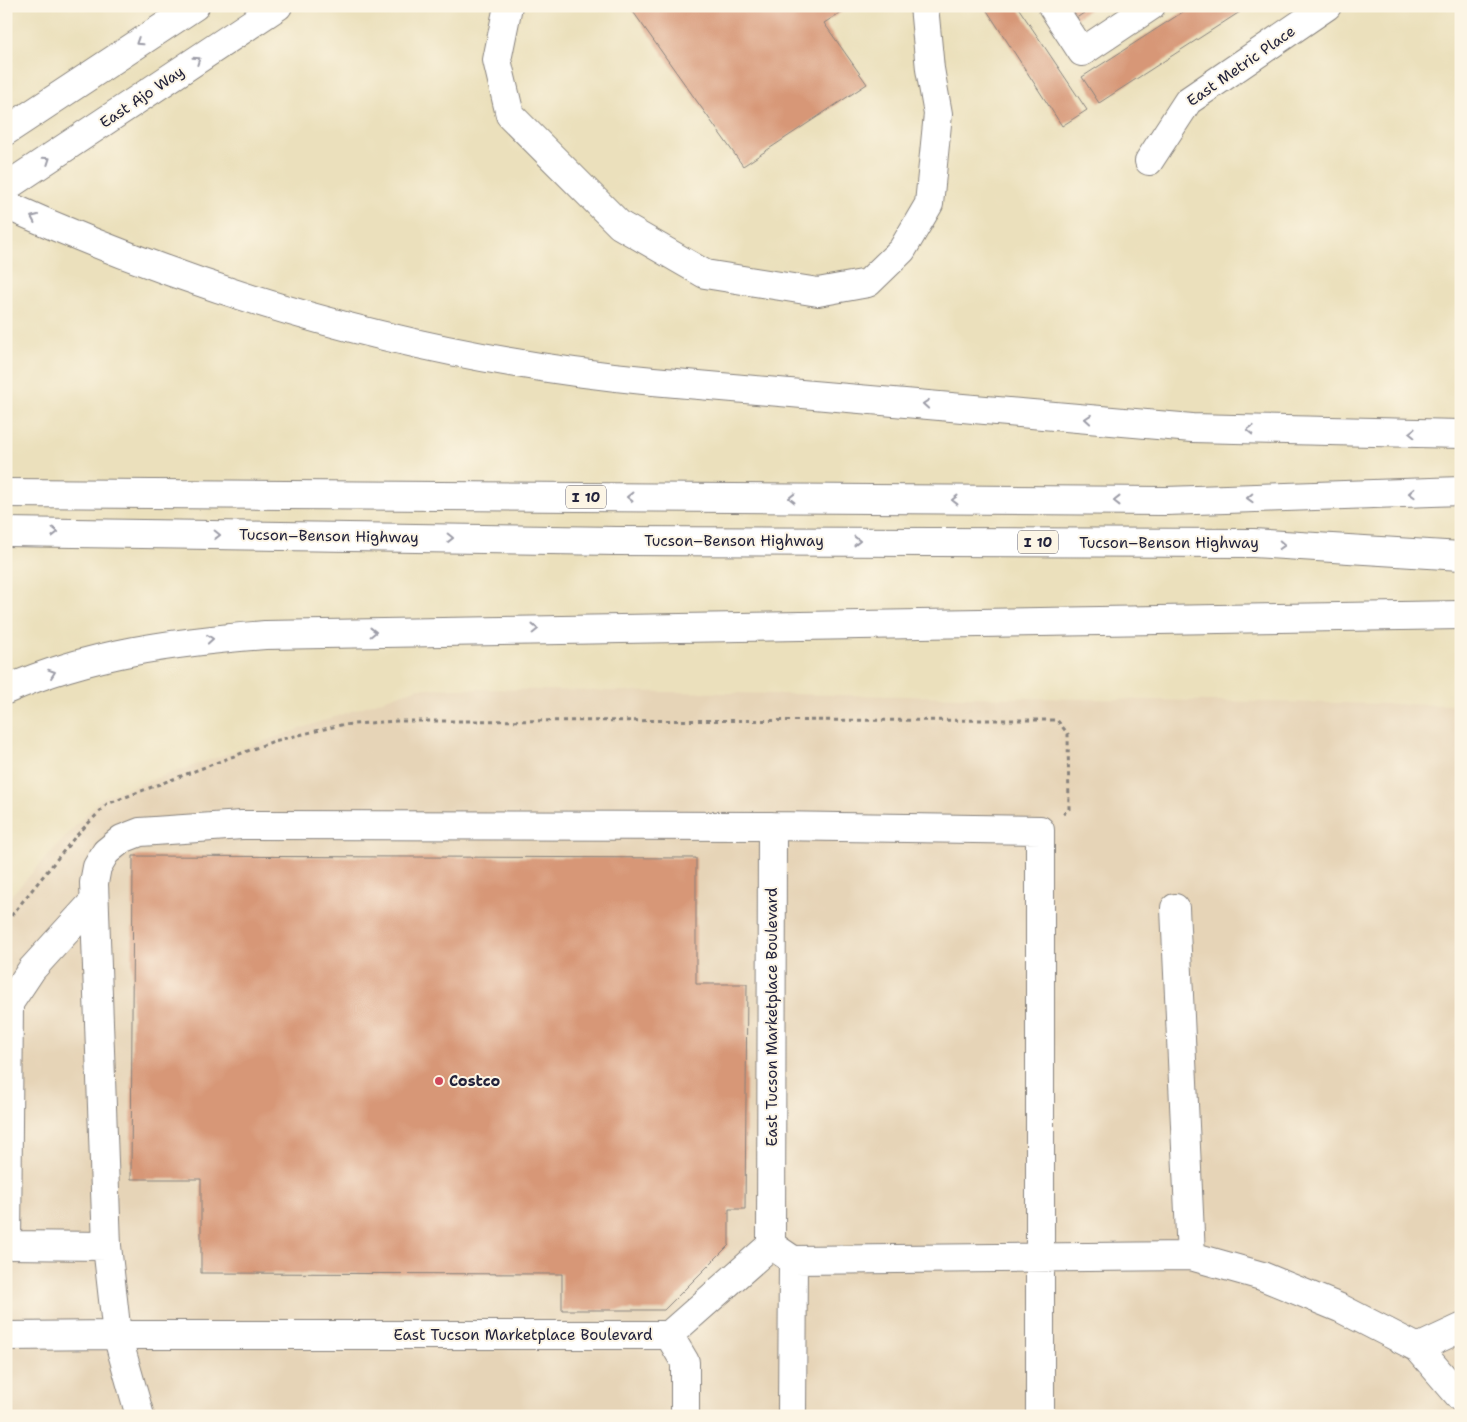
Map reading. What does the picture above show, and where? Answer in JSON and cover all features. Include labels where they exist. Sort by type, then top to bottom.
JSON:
[{"type":"main road","points":[[6,131],[195,6]]},
{"type":"main road","name":"East Ajo Way","points":[[6,187],[278,6]]},
{"type":"main road","points":[[508,6],[497,60],[510,115],[620,225],[705,274],[818,292],[868,283],[902,250],[930,204],[938,114],[930,68],[924,6]]},
{"type":"main road","points":[[1052,6],[1082,52],[1122,14],[1151,6]]},
{"type":"main road","name":"East Metric Place","points":[[1149,161],[1188,101],[1327,6]]},
{"type":"main road","points":[[6,205],[62,230],[187,279],[307,318],[423,346],[591,376],[1192,428],[1461,434]]},
{"type":"main road","name":"I 10","points":[[6,493],[1166,501],[1461,491]]},
{"type":"main road","name":"Tucson–Benson Highway","points":[[6,532],[616,541],[1253,543],[1461,556]]},
{"type":"main road","points":[[6,690],[61,670],[124,652],[165,644],[265,635],[1461,615]]},
{"type":"main road","points":[[140,1416],[117,1335],[107,1246],[94,901],[97,867],[106,852],[122,839],[140,832],[242,826],[772,826],[1040,830],[1040,1416]]},
{"type":"main road","name":"East Tucson Marketplace Boulevard","points":[[6,1336],[669,1335],[771,1245],[772,826]]},
{"type":"main road","points":[[94,901],[32,969],[8,1005],[7,1245],[107,1246]]},
{"type":"main road","points":[[1175,908],[1191,1256]]},
{"type":"main road","points":[[771,1245],[793,1260],[1191,1256],[1262,1276],[1340,1308],[1418,1348],[1461,1398]]},
{"type":"main road","points":[[792,1416],[793,1260]]},
{"type":"main road","points":[[1418,1348],[1461,1328]]},
{"type":"main road","points":[[669,1335],[685,1362],[685,1416]]},
{"type":"path","points":[[6,922],[75,837],[107,804],[274,741],[341,725],[396,721],[1057,720],[1068,734],[1069,809],[1040,830]]},
{"type":"shaded area","points":[[418,688],[1461,705],[1461,1416],[6,1416],[6,901],[102,797]]},
{"type":"building","points":[[629,6],[851,6],[824,23],[867,84],[743,166]]},
{"type":"building","points":[[984,6],[1017,6],[1087,110],[1062,126]]},
{"type":"building","points":[[1067,6],[1094,6],[1075,19]]},
{"type":"building","points":[[1192,6],[1249,6],[1099,103],[1082,77]]},
{"type":"building","name":"Costco","points":[[133,856],[696,858],[696,984],[747,984],[745,1209],[729,1209],[729,1245],[664,1310],[562,1310],[562,1274],[201,1273],[201,1179],[131,1179]]},
{"type":"place","name":"Costco","points":[[439,1081]]}]
